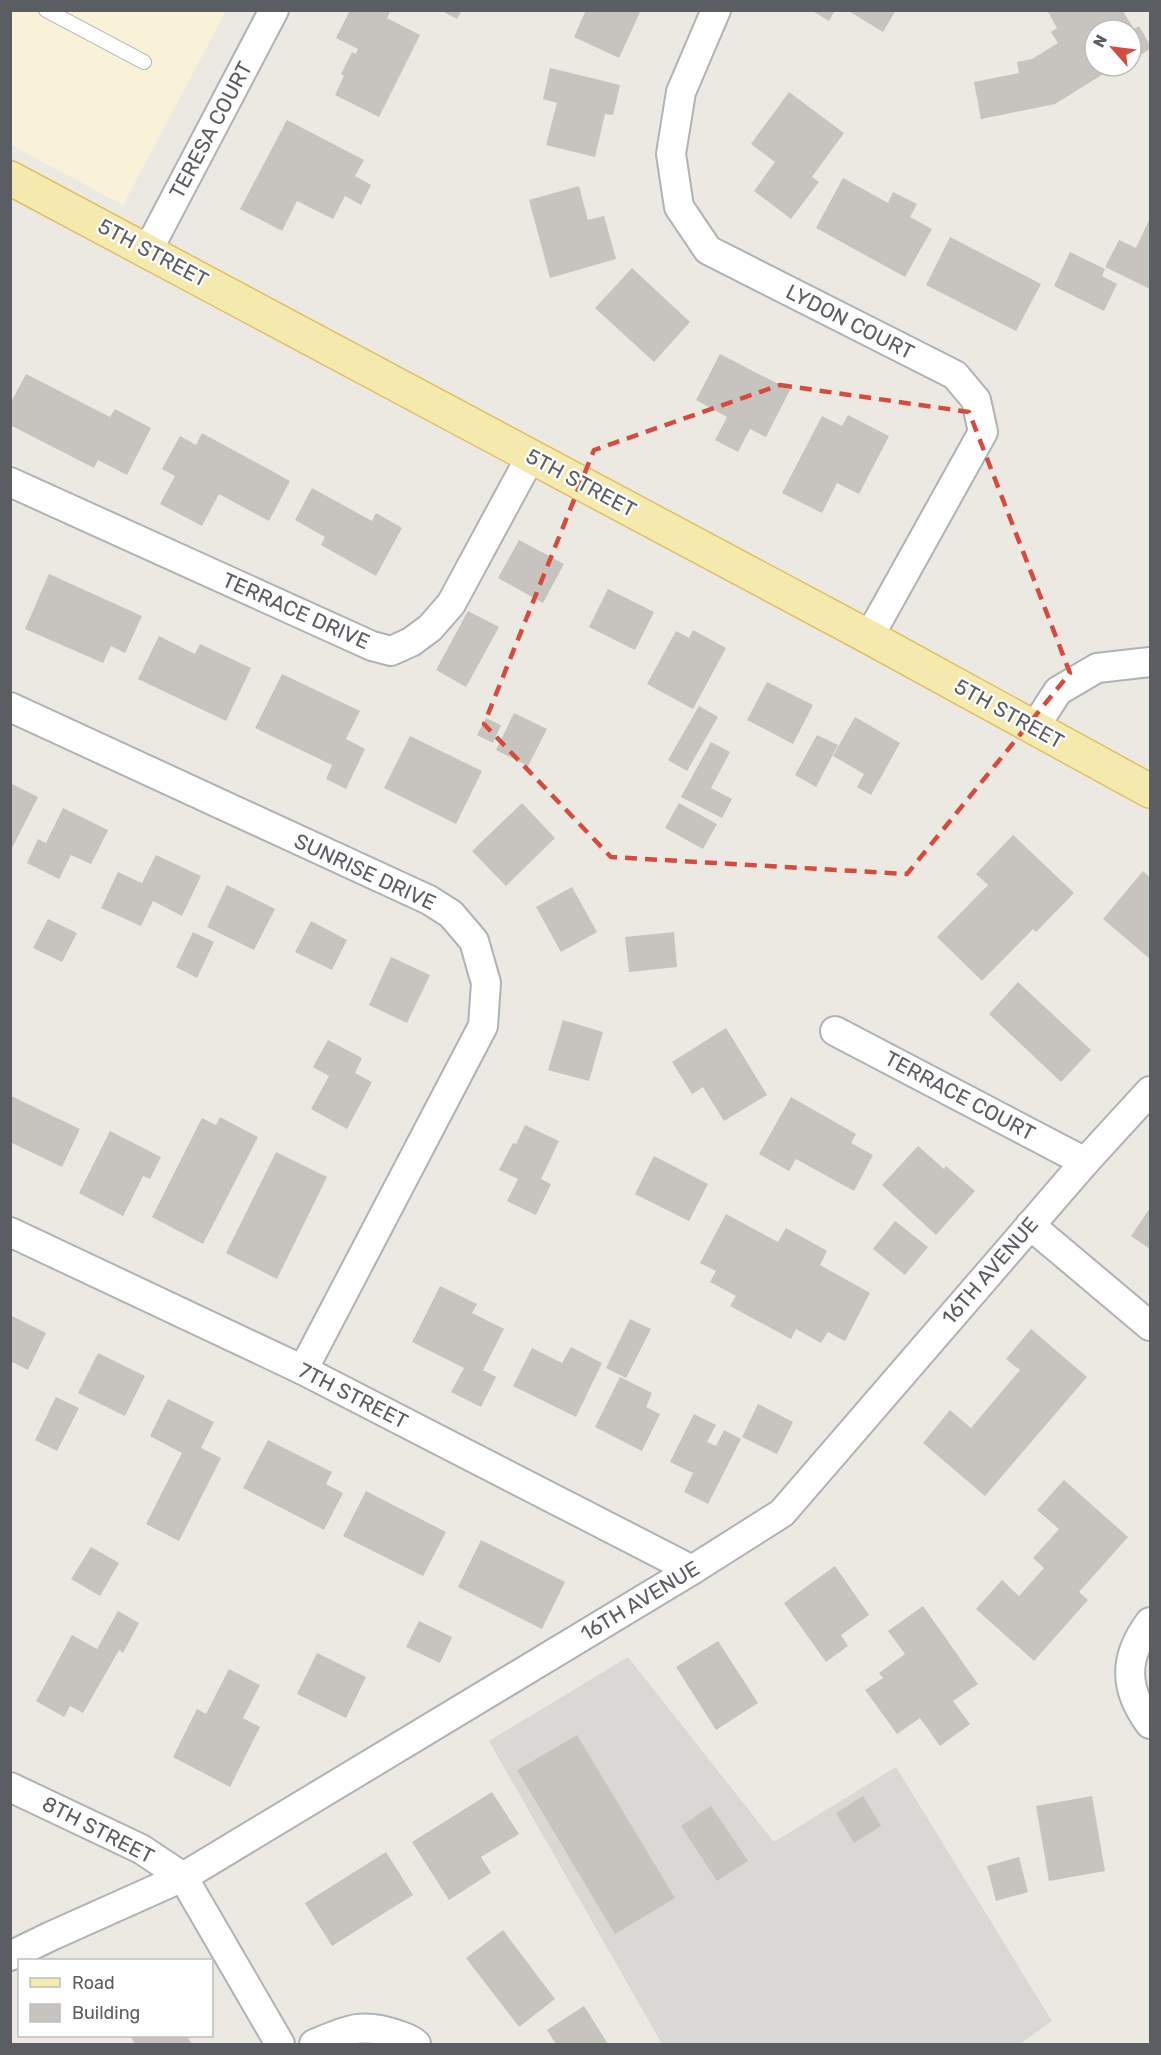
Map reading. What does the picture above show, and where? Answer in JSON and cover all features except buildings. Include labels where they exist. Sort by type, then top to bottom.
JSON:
[{"type":"main road","name":"5TH STREET","points":[[10,178],[148,249],[870,637],[1150,791]]},
{"type":"street","name":"TERESA COURT","points":[[148,249],[274,10]]},
{"type":"street","name":"LYDON COURT","points":[[716,10],[681,92],[671,154],[679,207],[708,250],[955,375],[976,400],[983,432],[870,637]]},
{"type":"street","name":"TERRACE DRIVE","points":[[10,482],[372,646],[390,651],[411,642],[424,633],[451,604],[531,456]]},
{"type":"street","points":[[1034,728],[1058,691],[1097,668],[1150,662]]},
{"type":"street","name":"SUNRISE DRIVE","points":[[10,707],[429,900],[452,914],[474,941],[486,983],[483,1026],[303,1370]]},
{"type":"street","name":"TERRACE COURT","points":[[835,1031],[1084,1162]]},
{"type":"street","name":"16TH AVENUE","points":[[10,1956],[49,1936],[183,1877],[692,1570],[782,1513],[1084,1162],[1150,1091]]},
{"type":"street","points":[[1030,1225],[1150,1326]]},
{"type":"street","name":"7TH STREET","points":[[10,1232],[303,1370],[692,1570]]},
{"type":"street","points":[[1150,1622],[1135,1648],[1128,1674],[1138,1708],[1150,1724]]},
{"type":"street","name":"8TH STREET","points":[[10,1787],[141,1849],[183,1877]]},
{"type":"street","points":[[183,1877],[280,2044]]},
{"type":"street","points":[[314,2044],[348,2030],[376,2028],[411,2040],[416,2044]]},
{"type":"lane","points":[[46,10],[144,62]]},
{"type":"highlighted area","points":[[780,385],[969,412],[1070,673],[907,874],[611,857],[484,724],[594,450]]},
{"type":"shaded area","points":[[10,11],[226,11],[123,205],[11,145]]},
{"type":"shaded area","points":[[628,1657],[774,1842],[896,1767],[1052,2021],[1020,2044],[662,2044],[489,1741]]}]
